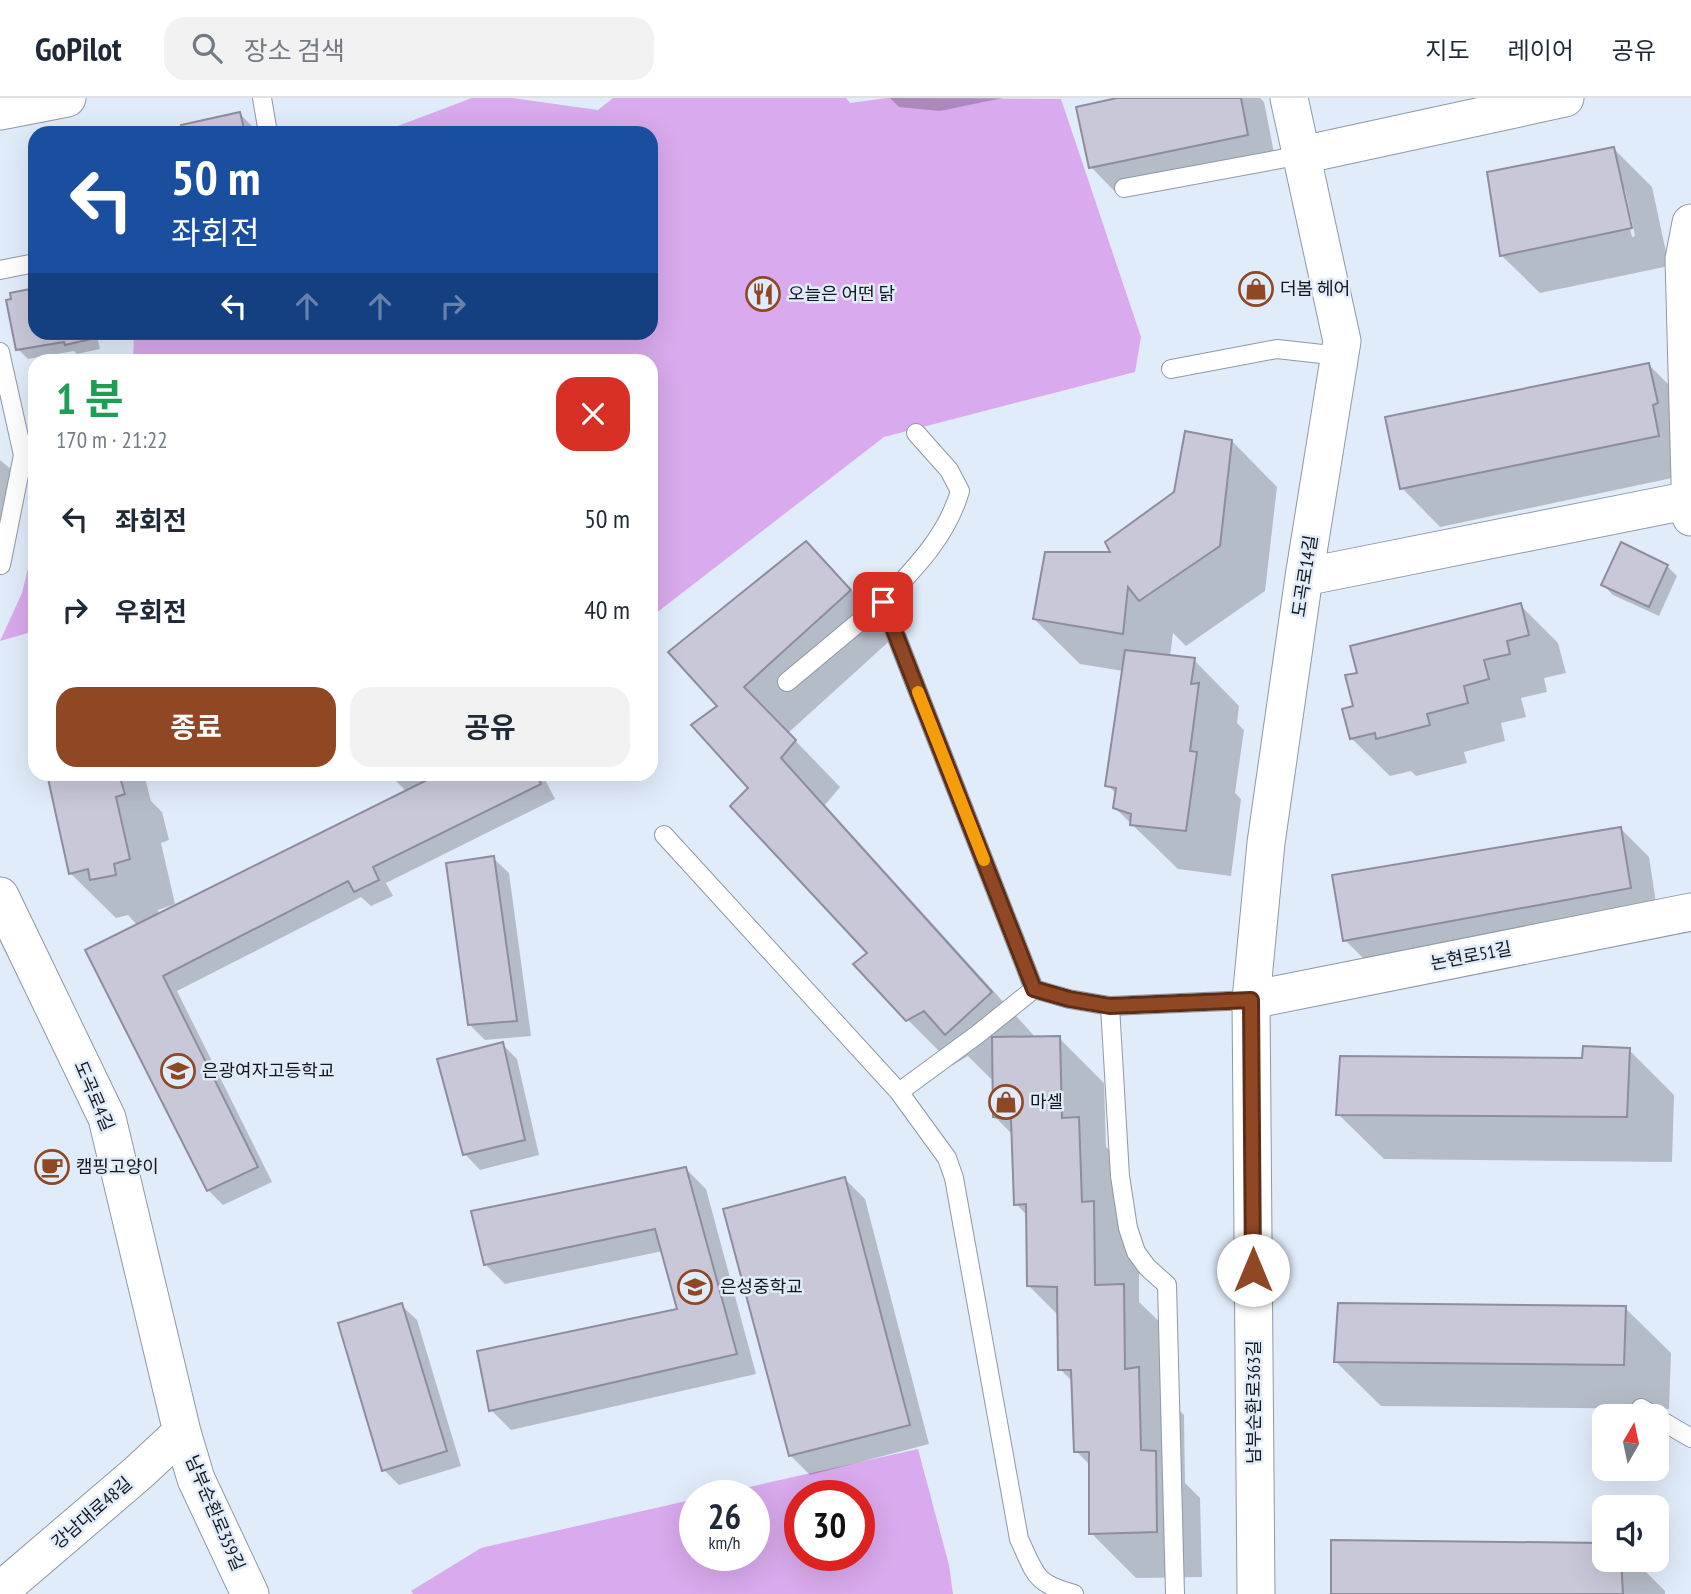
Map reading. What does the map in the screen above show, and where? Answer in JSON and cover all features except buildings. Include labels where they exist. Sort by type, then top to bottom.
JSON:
[{"type":"street","points":[[0,111],[67,98]]},
{"type":"street","name":"도곡로14길","points":[[1251,1000],[1266,843],[1304,577],[1342,341],[1289,98]]},
{"type":"street","points":[[1302,155],[1565,98]]},
{"type":"street","points":[[1304,577],[1690,508],[1684,260],[1691,223]]},
{"type":"street","name":"도곡로4길","points":[[0,896],[107,1118],[182,1432]]},
{"type":"street","name":"논현로51길","points":[[1251,1000],[1691,912]]},
{"type":"street","name":"남부순환로363길","points":[[1251,1000],[1256,1594]]},
{"type":"street","name":"강남대로48길","points":[[0,1591],[182,1432]]},
{"type":"street","name":"남부순환로359길","points":[[182,1432],[196,1479],[250,1594]]},
{"type":"lane","points":[[262,98],[267,126]]},
{"type":"lane","points":[[1124,188],[1302,155]]},
{"type":"lane","points":[[0,270],[28,264]]},
{"type":"lane","points":[[1171,369],[1277,349],[1340,356]]},
{"type":"lane","points":[[0,352],[23,455],[1,565]]},
{"type":"lane","points":[[787,682],[883,602],[923,561],[953,515],[960,491],[949,470],[916,433]]},
{"type":"lane","points":[[883,602],[1034,989]]},
{"type":"lane","points":[[664,835],[899,1092],[947,1158],[954,1178],[1019,1539],[1041,1581],[1050,1587],[1074,1594]]},
{"type":"lane","points":[[1034,989],[1069,999],[1110,1006],[1251,1000]]},
{"type":"lane","points":[[899,1092],[1034,989]]},
{"type":"lane","points":[[1110,1006],[1120,1176],[1128,1228],[1136,1252],[1147,1267],[1167,1285],[1175,1594]]},
{"type":"lane","points":[[1670,1425],[1691,1438]]},
{"type":"shaded area","points":[[472,98],[512,98],[598,110],[613,98],[846,98],[850,103],[887,98],[1061,99],[1141,337],[1135,372],[884,437],[658,612],[658,354],[133,354],[134,340],[658,340],[658,126],[398,126]]},
{"type":"shaded area","points":[[28,568],[28,633],[0,641],[22,593]]},
{"type":"shaded area","points":[[918,1449],[949,1565],[953,1594],[413,1594],[411,1591],[481,1548],[679,1503],[679,1571],[770,1571],[770,1482]]},
{"type":"slow traffic","points":[[918,692],[984,860]]},
{"type":"place","name":"더봄 헤어","points":[[1256,289]]},
{"type":"place","name":"오늘은 어떤 닭","points":[[763,294]]},
{"type":"place","name":"은광여자고등학교","points":[[178,1071]]},
{"type":"place","name":"마셀","points":[[1006,1102]]},
{"type":"place","name":"캠핑고양이","points":[[52,1167]]},
{"type":"place","name":"은성중학교","points":[[695,1287]]},
{"type":"route","points":[[883,602],[1034,989],[1069,999],[1110,1006],[1251,1000],[1253,1270]]}]
